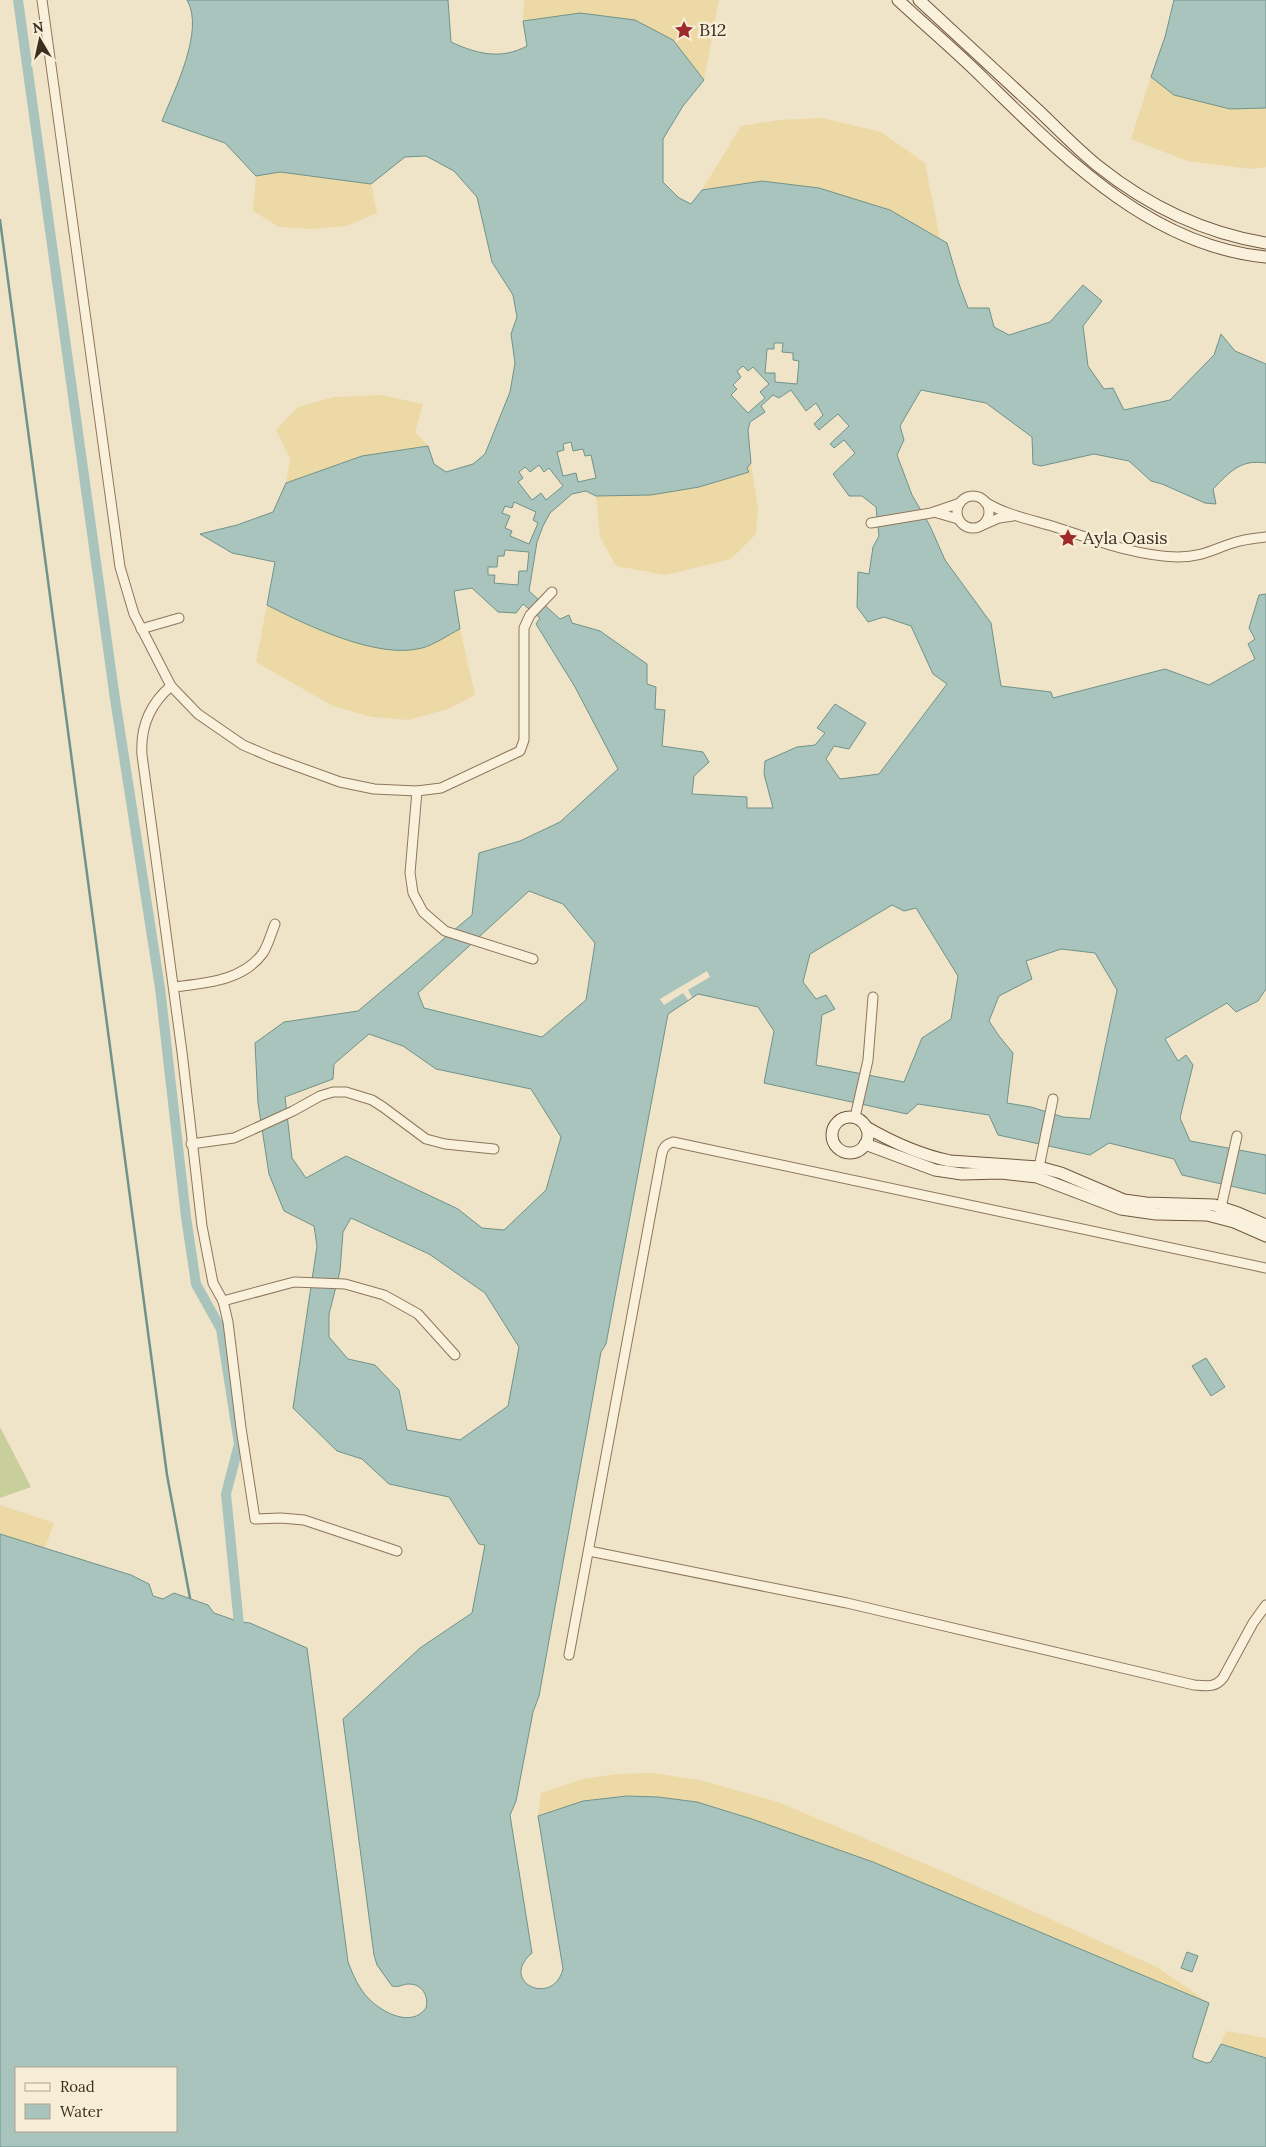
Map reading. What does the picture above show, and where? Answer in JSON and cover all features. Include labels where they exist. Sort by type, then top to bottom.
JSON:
[{"type":"street","points":[[42,0],[120,567],[127,597],[141,629],[171,686],[198,714],[216,728],[243,745],[264,754],[340,782],[374,789],[417,791],[441,788],[520,751],[524,740],[524,628],[530,615],[552,592]]},
{"type":"street","points":[[898,0],[1030,124],[1100,186],[1142,214],[1171,229],[1221,247],[1266,257]]},
{"type":"street","points":[[919,0],[1087,157],[1124,186],[1191,222],[1240,238],[1266,243]]},
{"type":"street","points":[[871,523],[933,512],[960,503],[972,496],[1014,516],[1124,549],[1177,557],[1205,554],[1239,541],[1266,536]]},
{"type":"street","points":[[982,526],[989,514],[985,502]]},
{"type":"street","points":[[960,503],[957,514],[958,519],[962,524],[972,528],[982,526],[999,518],[1014,516]]},
{"type":"street","points":[[933,512],[958,519]]},
{"type":"street","points":[[141,629],[179,618]]},
{"type":"street","points":[[171,686],[163,693],[150,711],[143,730],[142,745],[174,986],[191,1144],[207,1256],[214,1283],[223,1301],[228,1322],[241,1428],[255,1519],[281,1518],[304,1520],[397,1551]]},
{"type":"street","points":[[417,791],[410,859],[411,882],[413,893],[423,912],[444,931],[533,959]]},
{"type":"street","points":[[174,986],[224,979],[242,971],[262,953],[275,924]]},
{"type":"street","points":[[873,997],[868,1060],[856,1112],[859,1120],[866,1127],[881,1136],[936,1158],[950,1161],[1039,1167],[1124,1200],[1146,1203],[1200,1204],[1220,1212],[1266,1225]]},
{"type":"street","points":[[191,1144],[234,1138],[259,1128],[320,1096],[333,1092],[346,1092],[372,1100],[384,1107],[426,1139],[444,1144],[494,1149]]},
{"type":"street","points":[[1039,1167],[1053,1099]]},
{"type":"street","points":[[856,1112],[837,1122],[832,1133],[834,1144],[838,1149],[850,1153],[856,1152],[868,1139],[866,1127]]},
{"type":"street","points":[[1220,1212],[1237,1136]]},
{"type":"street","points":[[569,1655],[662,1152],[668,1144],[674,1142],[1266,1268]]},
{"type":"street","points":[[865,1144],[926,1168],[945,1172],[1010,1174],[1039,1167]]},
{"type":"street","points":[[1220,1212],[1234,1222],[1266,1236]]},
{"type":"street","points":[[223,1301],[294,1282],[308,1281],[344,1284],[384,1296],[418,1314],[455,1355]]},
{"type":"street","points":[[589,1552],[847,1603],[1194,1685],[1210,1686],[1218,1684],[1253,1623],[1266,1605]]},
{"type":"green space","points":[[0,1427],[31,1487],[0,1498]]},
{"type":"sand","name":"B12","points":[[524,0],[719,0],[704,80],[673,40],[580,13],[523,21]]},
{"type":"sand","points":[[1151,77],[1174,95],[1230,109],[1266,108],[1266,167],[1250,169],[1187,161],[1131,139]]},
{"type":"sand","points":[[822,118],[881,132],[925,163],[940,239],[890,210],[702,190],[741,126],[779,120]]},
{"type":"sand","points":[[280,172],[371,184],[377,213],[347,226],[310,229],[279,227],[253,211],[256,176]]},
{"type":"sand","points":[[381,395],[423,404],[415,432],[428,446],[362,456],[286,483],[290,459],[276,430],[298,407],[334,397]]},
{"type":"sand","points":[[751,463],[758,509],[756,534],[731,559],[666,575],[616,566],[600,537],[596,496],[651,495],[743,474],[748,472],[747,468]]},
{"type":"sand","points":[[267,605],[313,628],[422,648],[460,629],[475,695],[448,709],[408,720],[372,717],[333,706],[256,662]]},
{"type":"sand","points":[[0,1505],[54,1523],[45,1548],[0,1534]]},
{"type":"sand","points":[[653,1773],[700,1780],[778,1802],[954,1876],[1157,1967],[1209,2003],[873,1862],[752,1819],[697,1802],[658,1797],[627,1796],[583,1801],[538,1816],[541,1793],[583,1779],[617,1774]]},
{"type":"sand","points":[[1226,2031],[1266,2038],[1266,2058],[1221,2044]]},
{"type":"water","name":"Ayla Oasis","points":[[187,0],[448,0],[451,42],[470,50],[498,54],[508,53],[527,46],[523,21],[580,13],[635,20],[673,40],[704,80],[683,106],[663,139],[663,182],[679,198],[691,204],[702,190],[762,181],[819,188],[890,210],[947,243],[968,308],[989,308],[994,327],[1009,335],[1050,322],[1083,285],[1102,301],[1083,326],[1088,366],[1104,389],[1113,388],[1124,410],[1170,400],[1214,355],[1221,334],[1235,351],[1266,364],[1266,463],[1249,463],[1230,472],[1213,489],[1216,504],[1205,503],[1151,481],[1129,461],[1094,454],[1041,466],[1033,464],[1032,437],[986,403],[921,390],[900,426],[904,440],[897,455],[912,495],[930,526],[945,560],[991,623],[1001,686],[1051,692],[1053,698],[1165,669],[1209,685],[1255,659],[1248,644],[1255,639],[1249,628],[1259,595],[1266,594],[1266,989],[1258,1001],[1236,1012],[1227,1003],[1165,1039],[1178,1061],[1186,1055],[1193,1065],[1180,1118],[1190,1141],[1266,1155],[1266,1194],[1182,1175],[1174,1159],[1109,1143],[1090,1155],[998,1135],[989,1115],[918,1104],[907,1114],[764,1083],[774,1031],[758,1007],[698,994],[668,1014],[606,1344],[601,1352],[539,1696],[533,1712],[516,1801],[510,1815],[532,1953],[523,1964],[521,1973],[524,1981],[531,1986],[540,1989],[549,1987],[557,1981],[563,1969],[538,1816],[583,1801],[627,1796],[658,1797],[697,1802],[752,1819],[873,1862],[1209,2003],[1193,2058],[1206,2063],[1211,2062],[1221,2044],[1266,2058],[1266,2147],[0,2147],[0,1534],[131,1575],[149,1584],[153,1596],[163,1599],[174,1593],[208,1605],[214,1613],[234,1620],[235,1625],[242,1626],[242,1622],[250,1623],[307,1648],[348,1962],[362,1991],[382,2009],[406,2018],[420,2014],[426,2008],[425,1995],[421,1988],[409,1984],[397,1987],[392,1986],[377,1965],[374,1955],[343,1719],[420,1648],[472,1613],[485,1545],[479,1544],[449,1497],[389,1484],[362,1459],[337,1451],[293,1408],[317,1246],[314,1226],[284,1211],[269,1174],[258,1103],[255,1043],[284,1022],[358,1011],[472,915],[479,853],[520,841],[560,822],[618,769],[575,687],[536,624],[540,618],[523,604],[516,613],[498,612],[472,588],[454,591],[460,629],[422,648],[404,650],[364,645],[322,631],[267,605],[275,562],[232,553],[200,534],[237,525],[273,512],[286,483],[362,456],[428,446],[434,464],[446,472],[473,464],[485,454],[510,392],[515,363],[511,334],[517,317],[513,295],[492,262],[477,197],[454,171],[426,156],[405,157],[371,184],[280,172],[256,176],[225,143],[162,121],[186,61],[192,28],[192,13]],"holes":[[[774,343],[783,343],[782,352],[793,353],[793,360],[799,361],[797,384],[775,382],[775,373],[765,373],[767,349],[774,349]],[[743,366],[748,371],[753,367],[769,384],[760,392],[765,398],[748,413],[731,395],[737,389],[733,385],[741,377],[737,371]],[[791,390],[806,411],[816,403],[823,415],[814,424],[819,430],[838,414],[849,426],[830,444],[834,448],[844,440],[855,453],[833,474],[849,496],[862,496],[876,507],[879,536],[873,547],[869,574],[858,572],[857,607],[868,622],[884,617],[911,626],[933,674],[947,684],[879,774],[840,779],[826,759],[834,746],[849,749],[866,723],[835,704],[817,728],[825,733],[815,745],[797,747],[765,761],[764,774],[773,808],[747,808],[747,797],[692,794],[694,776],[709,762],[703,752],[662,746],[665,710],[655,709],[656,687],[647,684],[647,664],[600,631],[572,623],[569,615],[560,619],[529,591],[537,542],[543,526],[550,513],[572,494],[586,491],[596,496],[651,495],[699,487],[749,472],[747,468],[751,463],[748,430],[750,422],[765,412],[761,406],[773,395],[779,398]],[[571,442],[573,451],[583,449],[585,456],[591,455],[596,478],[578,482],[576,473],[563,476],[557,452],[564,450],[563,444]],[[539,465],[544,472],[549,468],[563,486],[546,500],[541,493],[532,500],[518,482],[523,478],[519,472],[525,467],[530,472]],[[514,502],[536,512],[533,520],[538,523],[529,544],[510,536],[512,531],[505,528],[510,516],[502,513],[505,506],[512,508]],[[505,550],[529,552],[527,571],[519,571],[518,585],[494,583],[495,575],[488,575],[488,567],[497,567],[498,556],[504,556]],[[529,891],[563,904],[595,943],[586,1000],[542,1037],[424,1008],[418,993]],[[892,905],[904,911],[916,908],[958,976],[951,1019],[922,1038],[904,1082],[816,1065],[822,1015],[835,1009],[826,995],[816,999],[803,982],[810,954]],[[1061,949],[1095,953],[1117,990],[1090,1119],[1063,1117],[1031,1107],[1007,1103],[1013,1053],[989,1021],[999,996],[1032,979],[1026,961]],[[369,1034],[403,1046],[436,1069],[531,1089],[561,1137],[546,1190],[504,1230],[482,1228],[458,1209],[346,1156],[306,1178],[292,1158],[285,1097],[333,1079],[334,1064]],[[351,1218],[429,1254],[485,1293],[519,1347],[508,1406],[460,1440],[407,1430],[399,1390],[375,1365],[348,1359],[329,1337],[329,1314],[340,1271],[343,1232]]]},
{"type":"water","points":[[1174,0],[1266,0],[1266,108],[1230,109],[1174,95],[1151,77],[1165,37]]},
{"type":"water","points":[[1206,1358],[1225,1387],[1211,1396],[1192,1366]]},
{"type":"water","points":[[1187,1952],[1198,1956],[1192,1972],[1181,1968]]},
{"type":"pier","points":[[707,971],[710,977],[688,990],[692,997],[688,1000],[683,993],[664,1005],[660,999]]},
{"type":"waterway","points":[[18,0],[115,699],[160,988],[186,1217],[196,1284],[221,1329],[239,1444],[226,1494],[239,1625]]},
{"type":"waterway","points":[[0,220],[167,1475],[190,1598]]},
{"type":"place","name":"B12","points":[[684,30]]},
{"type":"place","name":"Ayla Oasis","points":[[1068,538]]}]
